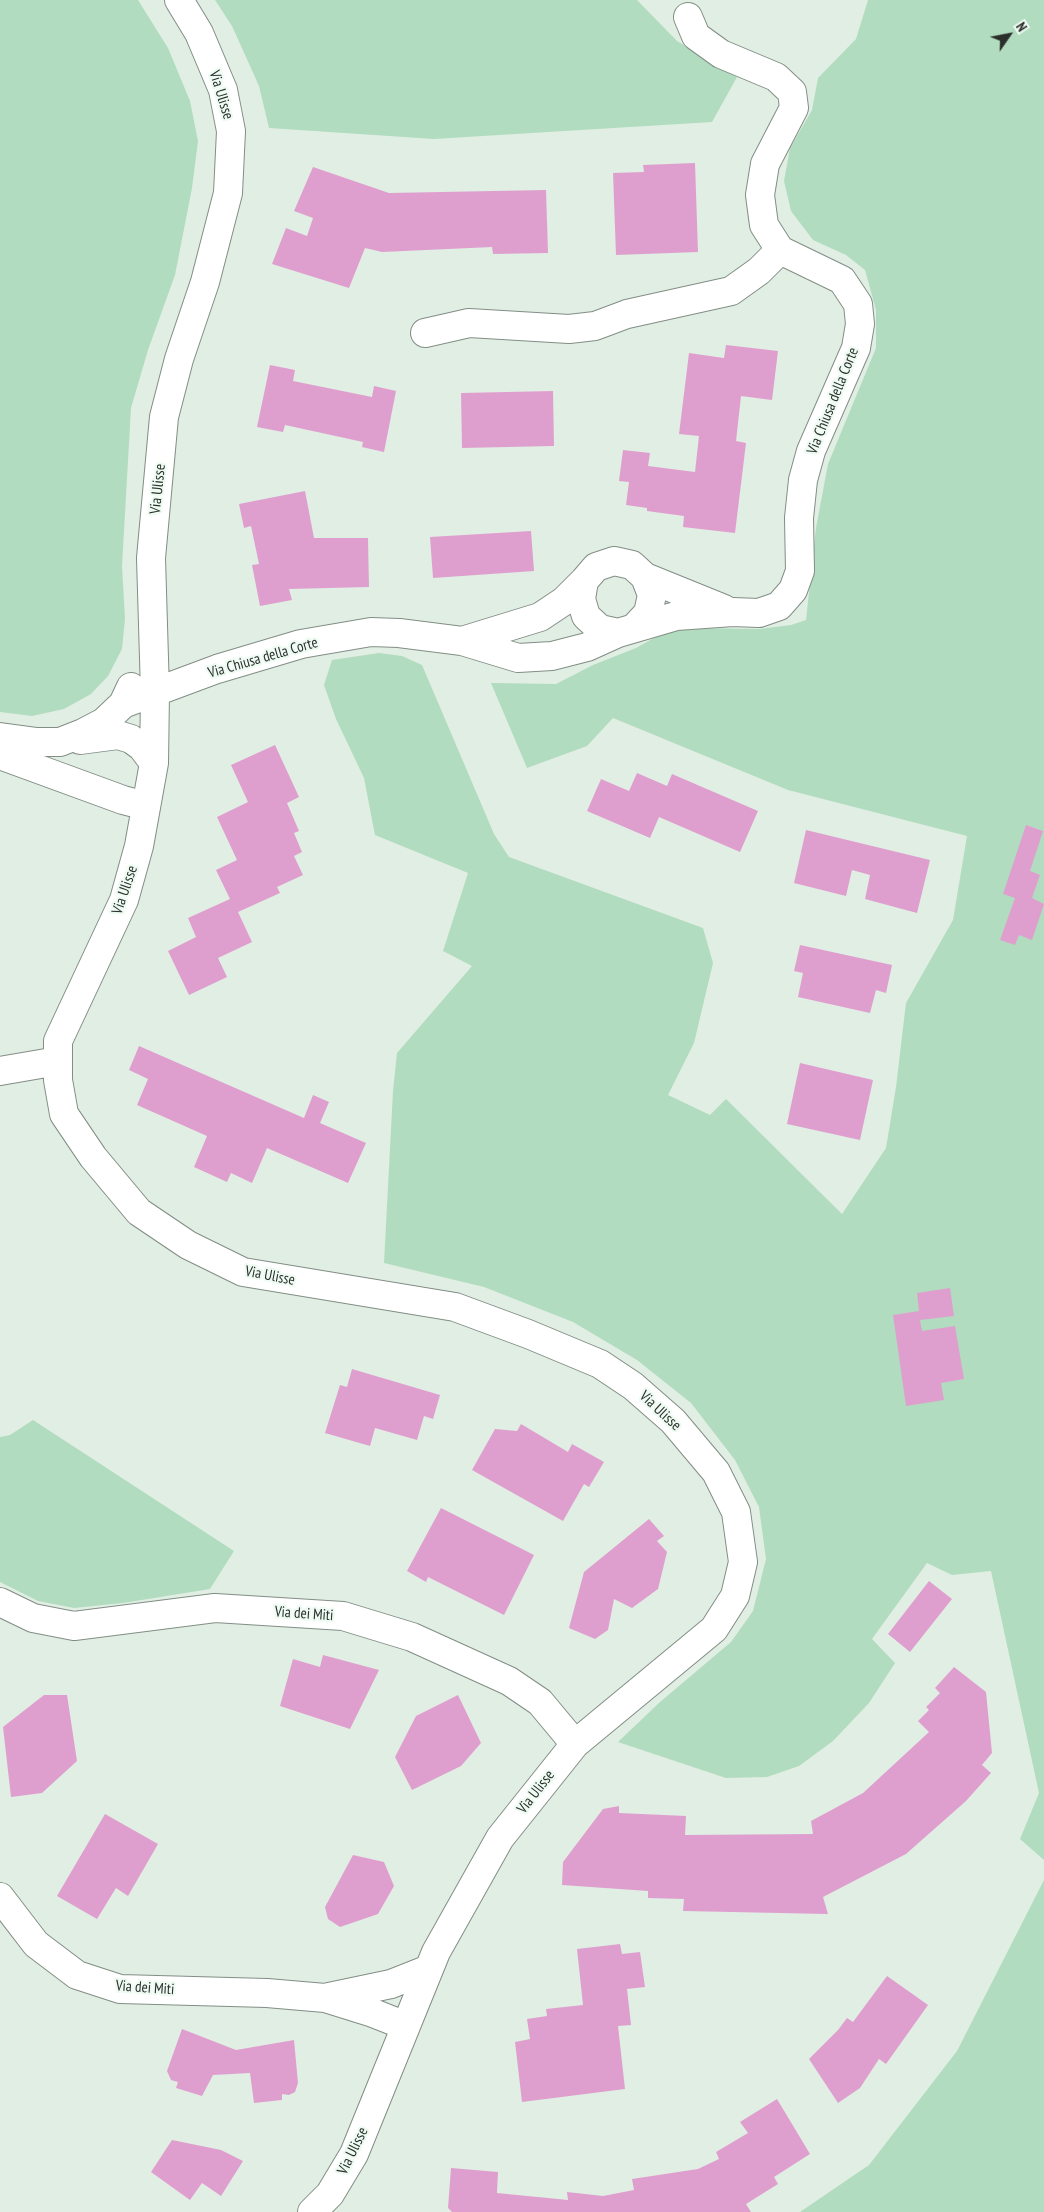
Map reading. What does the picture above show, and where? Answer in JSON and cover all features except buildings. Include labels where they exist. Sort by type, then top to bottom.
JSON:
[{"type":"street","name":"Via Ulisse","points":[[179,0],[198,33],[223,90],[232,131],[228,193],[205,282],[179,359],[164,417],[151,558],[155,692],[154,763],[139,846],[124,900],[58,1041],[58,1080],[64,1114],[93,1157],[139,1212],[188,1245],[243,1272],[455,1307],[600,1364],[633,1386],[673,1421],[716,1472],[736,1512],[743,1562],[735,1596],[714,1629],[575,1744],[500,1838],[436,1952],[354,2154],[330,2194],[312,2212]]},
{"type":"street","points":[[425,333],[469,323],[570,329],[595,326],[627,314],[730,291],[759,271],[780,250],[764,225],[760,195],[765,164],[794,108],[792,92],[776,77],[721,54],[696,36],[688,18]]},
{"type":"street","name":"Via Chiusa della Corte","points":[[733,612],[759,613],[779,606],[793,590],[800,572],[799,518],[803,480],[811,450],[856,348],[860,324],[858,304],[842,280],[780,250]]},
{"type":"street","points":[[462,641],[540,617],[564,601],[596,567],[614,561],[632,565],[646,577],[733,612]]},
{"type":"street","points":[[584,581],[581,599],[586,616],[600,629],[627,630],[648,613],[652,595],[646,577]]},
{"type":"street","points":[[462,641],[518,658],[552,656],[587,647],[627,630],[676,616],[733,612]]},
{"type":"street","name":"Via Chiusa della Corte","points":[[122,704],[217,669],[301,644],[371,632],[400,633],[462,641]]},
{"type":"street","points":[[60,742],[83,734],[104,722],[122,704],[137,675],[152,633]]},
{"type":"street","points":[[0,737],[37,742],[60,742],[118,735],[131,739],[142,747],[154,763]]},
{"type":"street","points":[[0,755],[146,806]]},
{"type":"street","points":[[0,1071],[58,1061]]},
{"type":"street","name":"Via dei Miti","points":[[0,1602],[33,1618],[74,1626],[216,1608],[343,1616],[412,1637],[509,1681],[540,1702],[575,1744]]},
{"type":"street","name":"Via dei Miti","points":[[0,1897],[36,1944],[78,1975],[120,1989],[267,1993],[325,1998]]},
{"type":"street","points":[[325,1998],[390,1984],[429,1969]]},
{"type":"street","points":[[325,1998],[373,2012],[406,2026]]},
{"type":"green space","points":[[0,0],[138,0],[168,48],[190,101],[198,141],[192,188],[175,275],[148,350],[131,408],[122,566],[125,619],[122,649],[108,676],[91,694],[64,709],[32,716],[0,712]]},
{"type":"green space","points":[[215,0],[637,0],[677,41],[737,77],[712,122],[434,139],[269,128],[259,86],[232,26]]},
{"type":"green space","points":[[868,0],[1044,0],[1044,1860],[1020,1839],[1039,1793],[991,1571],[952,1575],[927,1563],[872,1639],[895,1663],[869,1703],[833,1741],[799,1766],[767,1777],[726,1778],[618,1742],[660,1702],[731,1642],[753,1611],[766,1559],[759,1507],[735,1460],[691,1403],[637,1360],[573,1322],[484,1287],[384,1263],[393,1091],[397,1053],[472,966],[443,951],[468,873],[375,835],[364,778],[336,719],[324,685],[332,660],[379,653],[402,656],[422,665],[494,834],[509,857],[703,928],[713,963],[694,1043],[668,1095],[710,1115],[726,1099],[842,1214],[886,1148],[896,1087],[906,1003],[953,920],[967,836],[788,790],[613,718],[587,746],[527,768],[491,683],[556,684],[593,665],[636,648],[663,633],[692,628],[759,629],[791,625],[806,620],[816,528],[828,464],[876,348],[876,310],[865,270],[846,255],[813,240],[791,211],[784,181],[790,148],[812,110],[818,78],[856,39]]},
{"type":"green space","points":[[33,1420],[234,1551],[210,1589],[123,1603],[74,1608],[38,1601],[0,1582],[0,1437],[10,1435]]},
{"type":"green space","points":[[1044,1880],[1044,2212],[800,2212],[869,2165],[957,2051]]}]
